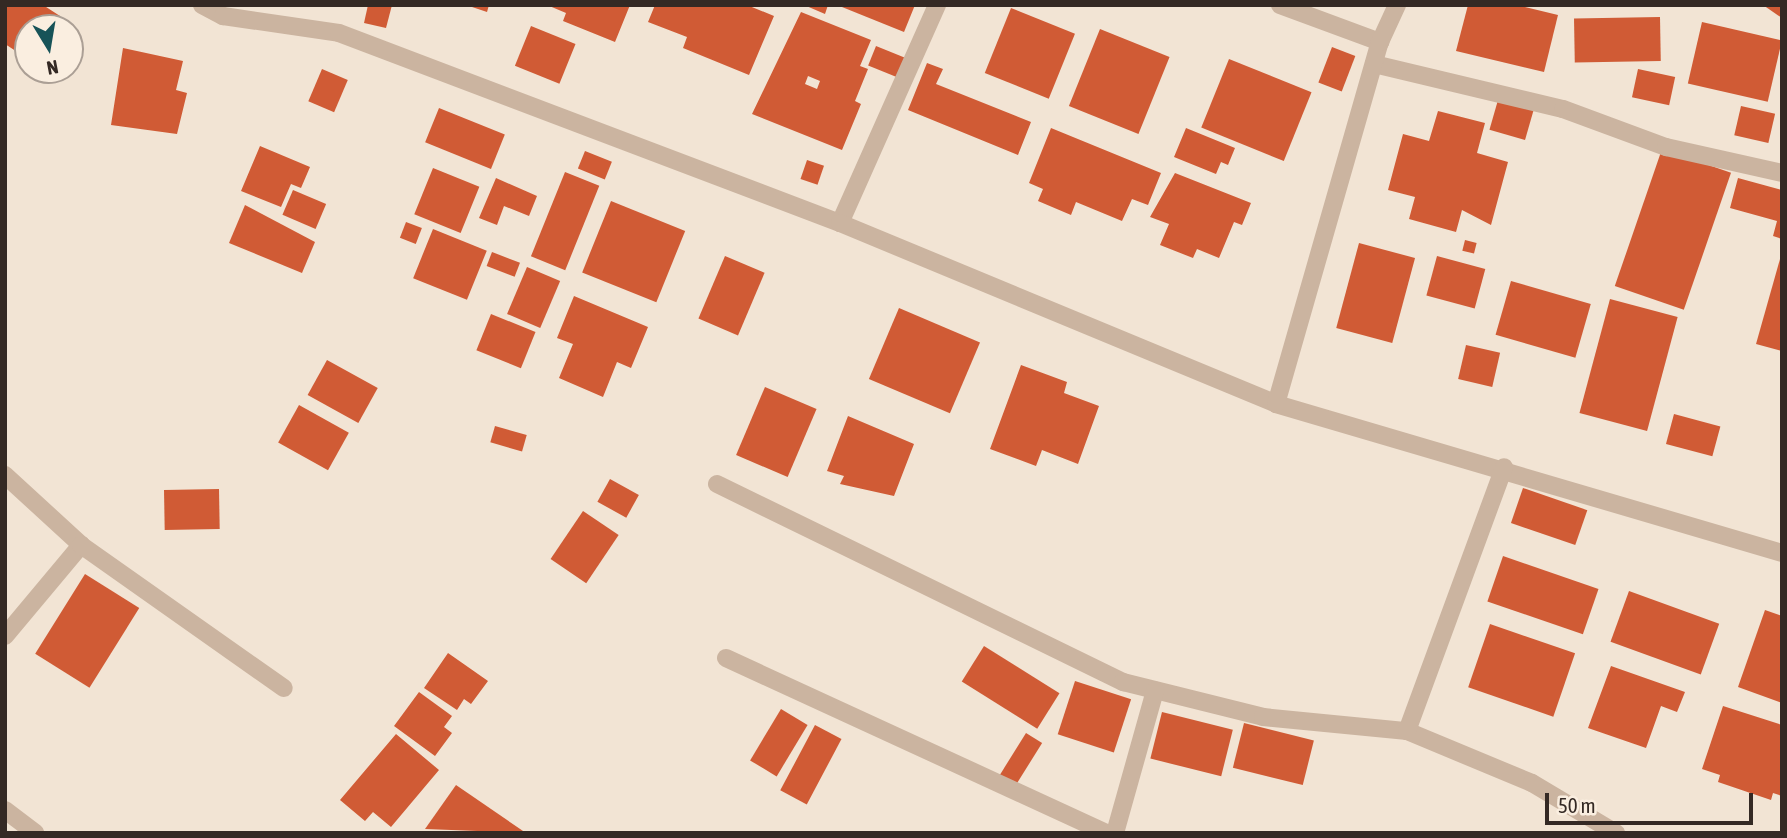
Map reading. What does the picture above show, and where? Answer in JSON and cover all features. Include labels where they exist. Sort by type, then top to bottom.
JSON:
[{"type":"street","points":[[202,5],[223,16],[339,33],[840,223],[1276,404],[1504,467],[1782,553]]},
{"type":"street","points":[[840,223],[937,5]]},
{"type":"street","points":[[1280,5],[1380,42]]},
{"type":"street","points":[[1276,404],[1380,42],[1397,5]]},
{"type":"street","points":[[1374,64],[1563,109],[1666,147],[1782,173]]},
{"type":"street","points":[[1407,731],[1504,467]]},
{"type":"street","points":[[5,475],[80,545],[284,688]]},
{"type":"street","points":[[718,484],[1123,682],[1264,717],[1407,731],[1532,783],[1616,833]]},
{"type":"street","points":[[5,636],[80,545]]},
{"type":"street","points":[[726,658],[1107,833]]},
{"type":"street","points":[[1115,833],[1155,691]]},
{"type":"street","points":[[5,810],[35,833]]},
{"type":"building","points":[[5,5],[43,5],[57,14],[14,14],[14,50],[5,44]]},
{"type":"building","points":[[368,5],[392,5],[386,28],[364,23]]},
{"type":"building","points":[[466,5],[489,5],[487,12]]},
{"type":"building","points":[[547,5],[630,5],[615,42],[563,21],[566,13]]},
{"type":"building","points":[[655,5],[747,5],[774,16],[749,75],[683,48],[687,37],[648,22]]},
{"type":"building","points":[[804,5],[828,5],[825,14]]},
{"type":"building","points":[[837,5],[915,5],[904,32]]},
{"type":"building","points":[[1468,5],[1517,5],[1558,15],[1544,72],[1456,51]]},
{"type":"building","points":[[1763,5],[1782,5],[1782,18]]},
{"type":"building","points":[[1011,8],[1075,34],[1049,99],[985,73]]},
{"type":"building","points":[[801,12],[871,40],[860,66],[868,69],[855,101],[861,104],[842,150],[752,114]],"holes":[[[808,76],[820,81],[817,89],[805,84]]]},
{"type":"building","points":[[1660,17],[1661,61],[1575,62],[1574,19]]},
{"type":"building","points":[[1702,22],[1782,40],[1768,102],[1688,83]]},
{"type":"building","points":[[531,26],[576,44],[559,84],[515,66]]},
{"type":"building","points":[[1100,29],[1170,57],[1138,134],[1069,106]]},
{"type":"building","points":[[876,46],[906,58],[898,77],[868,65]]},
{"type":"building","points":[[1332,47],[1355,56],[1342,91],[1318,82]]},
{"type":"building","points":[[123,48],[183,61],[176,90],[187,93],[177,134],[111,125]]},
{"type":"building","points":[[1229,59],[1312,92],[1284,161],[1201,128]]},
{"type":"building","points":[[927,63],[943,69],[936,84],[1031,122],[1018,155],[908,110]]},
{"type":"building","points":[[322,69],[348,80],[334,112],[308,101]]},
{"type":"building","points":[[1638,69],[1675,77],[1669,105],[1632,97]]},
{"type":"building","points":[[1498,100],[1534,110],[1525,140],[1489,130]]},
{"type":"building","points":[[1741,106],[1775,114],[1768,143],[1734,135]]},
{"type":"building","points":[[439,108],[505,135],[491,169],[425,142]]},
{"type":"building","points":[[1438,111],[1485,123],[1477,153],[1508,162],[1491,225],[1462,210],[1456,232],[1409,219],[1415,197],[1388,190],[1403,134],[1429,141]]},
{"type":"building","points":[[1051,128],[1161,173],[1148,205],[1132,199],[1122,221],[1076,202],[1071,215],[1038,201],[1043,189],[1029,183]]},
{"type":"building","points":[[1186,128],[1235,148],[1228,165],[1221,162],[1216,174],[1174,157]]},
{"type":"building","points":[[260,146],[310,167],[301,188],[291,184],[281,207],[241,191]]},
{"type":"building","points":[[1662,149],[1731,173],[1684,310],[1615,286]]},
{"type":"building","points":[[585,151],[612,162],[605,179],[578,169]]},
{"type":"building","points":[[807,160],[824,166],[818,185],[800,179]]},
{"type":"building","points":[[433,168],[479,187],[461,233],[414,214]]},
{"type":"building","points":[[565,172],[599,186],[565,270],[531,256]]},
{"type":"building","points":[[1175,173],[1251,203],[1242,225],[1234,222],[1219,258],[1197,249],[1193,258],[1160,245],[1169,224],[1150,217]]},
{"type":"building","points":[[496,178],[537,196],[529,216],[504,206],[497,225],[479,218]]},
{"type":"building","points":[[1738,178],[1782,190],[1782,239],[1773,236],[1777,221],[1730,208]]},
{"type":"building","points":[[293,190],[326,204],[316,229],[282,215]]},
{"type":"building","points":[[611,201],[685,231],[656,302],[582,272]]},
{"type":"building","points":[[245,205],[315,242],[302,273],[229,243]]},
{"type":"building","points":[[406,222],[422,228],[416,244],[400,238]]},
{"type":"building","points":[[433,229],[487,251],[467,300],[413,278]]},
{"type":"building","points":[[1465,240],[1477,243],[1474,254],[1462,251]]},
{"type":"building","points":[[1359,243],[1415,258],[1392,343],[1336,328]]},
{"type":"building","points":[[492,252],[520,263],[515,277],[487,266]]},
{"type":"building","points":[[1782,252],[1782,351],[1756,344]]},
{"type":"building","points":[[725,256],[765,273],[738,335],[698,319]]},
{"type":"building","points":[[1437,256],[1485,269],[1475,309],[1426,296]]},
{"type":"building","points":[[527,267],[560,281],[540,328],[507,314]]},
{"type":"building","points":[[1511,281],[1591,304],[1575,358],[1496,335]]},
{"type":"building","points":[[574,296],[648,327],[631,368],[617,362],[603,397],[559,378],[573,344],[557,338]]},
{"type":"building","points":[[1610,299],[1678,317],[1647,431],[1579,413]]},
{"type":"building","points":[[899,308],[980,342],[950,413],[869,379]]},
{"type":"building","points":[[491,314],[536,332],[521,368],[476,350]]},
{"type":"building","points":[[1466,345],[1500,353],[1492,387],[1458,379]]},
{"type":"building","points":[[327,360],[378,388],[358,423],[308,395]]},
{"type":"building","points":[[1021,365],[1067,382],[1064,393],[1099,406],[1078,464],[1042,450],[1036,466],[990,449]]},
{"type":"building","points":[[765,387],[817,409],[788,477],[736,455]]},
{"type":"building","points":[[299,405],[349,433],[328,470],[278,443]]},
{"type":"building","points":[[1674,414],[1720,426],[1712,456],[1666,444]]},
{"type":"building","points":[[848,416],[914,444],[894,496],[840,484],[844,476],[827,471]]},
{"type":"building","points":[[495,426],[527,435],[522,451],[490,442]]},
{"type":"building","points":[[610,479],[639,495],[626,518],[597,502]]},
{"type":"building","points":[[1523,488],[1587,510],[1575,545],[1511,523]]},
{"type":"building","points":[[219,489],[220,529],[165,530],[164,490]]},
{"type":"building","points":[[583,511],[619,535],[586,583],[551,559]]},
{"type":"building","points":[[1503,556],[1598,589],[1583,634],[1487,601]]},
{"type":"building","points":[[85,574],[139,608],[89,688],[35,654]]},
{"type":"building","points":[[1629,591],[1719,624],[1701,675],[1611,642]]},
{"type":"building","points":[[1765,610],[1782,616],[1782,703],[1738,687]]},
{"type":"building","points":[[1490,624],[1575,653],[1553,717],[1468,687]]},
{"type":"building","points":[[984,646],[1059,693],[1037,729],[962,682]]},
{"type":"building","points":[[448,653],[488,681],[471,704],[464,699],[457,710],[424,688]]},
{"type":"building","points":[[1611,666],[1685,692],[1677,712],[1661,706],[1646,748],[1588,728]]},
{"type":"building","points":[[1075,681],[1131,699],[1114,752],[1058,734]]},
{"type":"building","points":[[419,692],[452,716],[444,727],[452,733],[435,756],[394,726]]},
{"type":"building","points":[[1723,706],[1782,725],[1782,796],[1773,793],[1771,800],[1718,782],[1720,775],[1702,769]]},
{"type":"building","points":[[781,709],[808,725],[777,776],[750,760]]},
{"type":"building","points":[[1162,712],[1233,730],[1221,776],[1150,759]]},
{"type":"building","points":[[1244,723],[1314,740],[1303,785],[1233,768]]},
{"type":"building","points":[[815,725],[841,739],[807,804],[780,790]]},
{"type":"building","points":[[1026,733],[1042,743],[1016,785],[1000,775]]},
{"type":"building","points":[[396,734],[439,770],[391,827],[373,812],[365,821],[340,800]]},
{"type":"building","points":[[456,785],[526,833],[425,829]]}]
